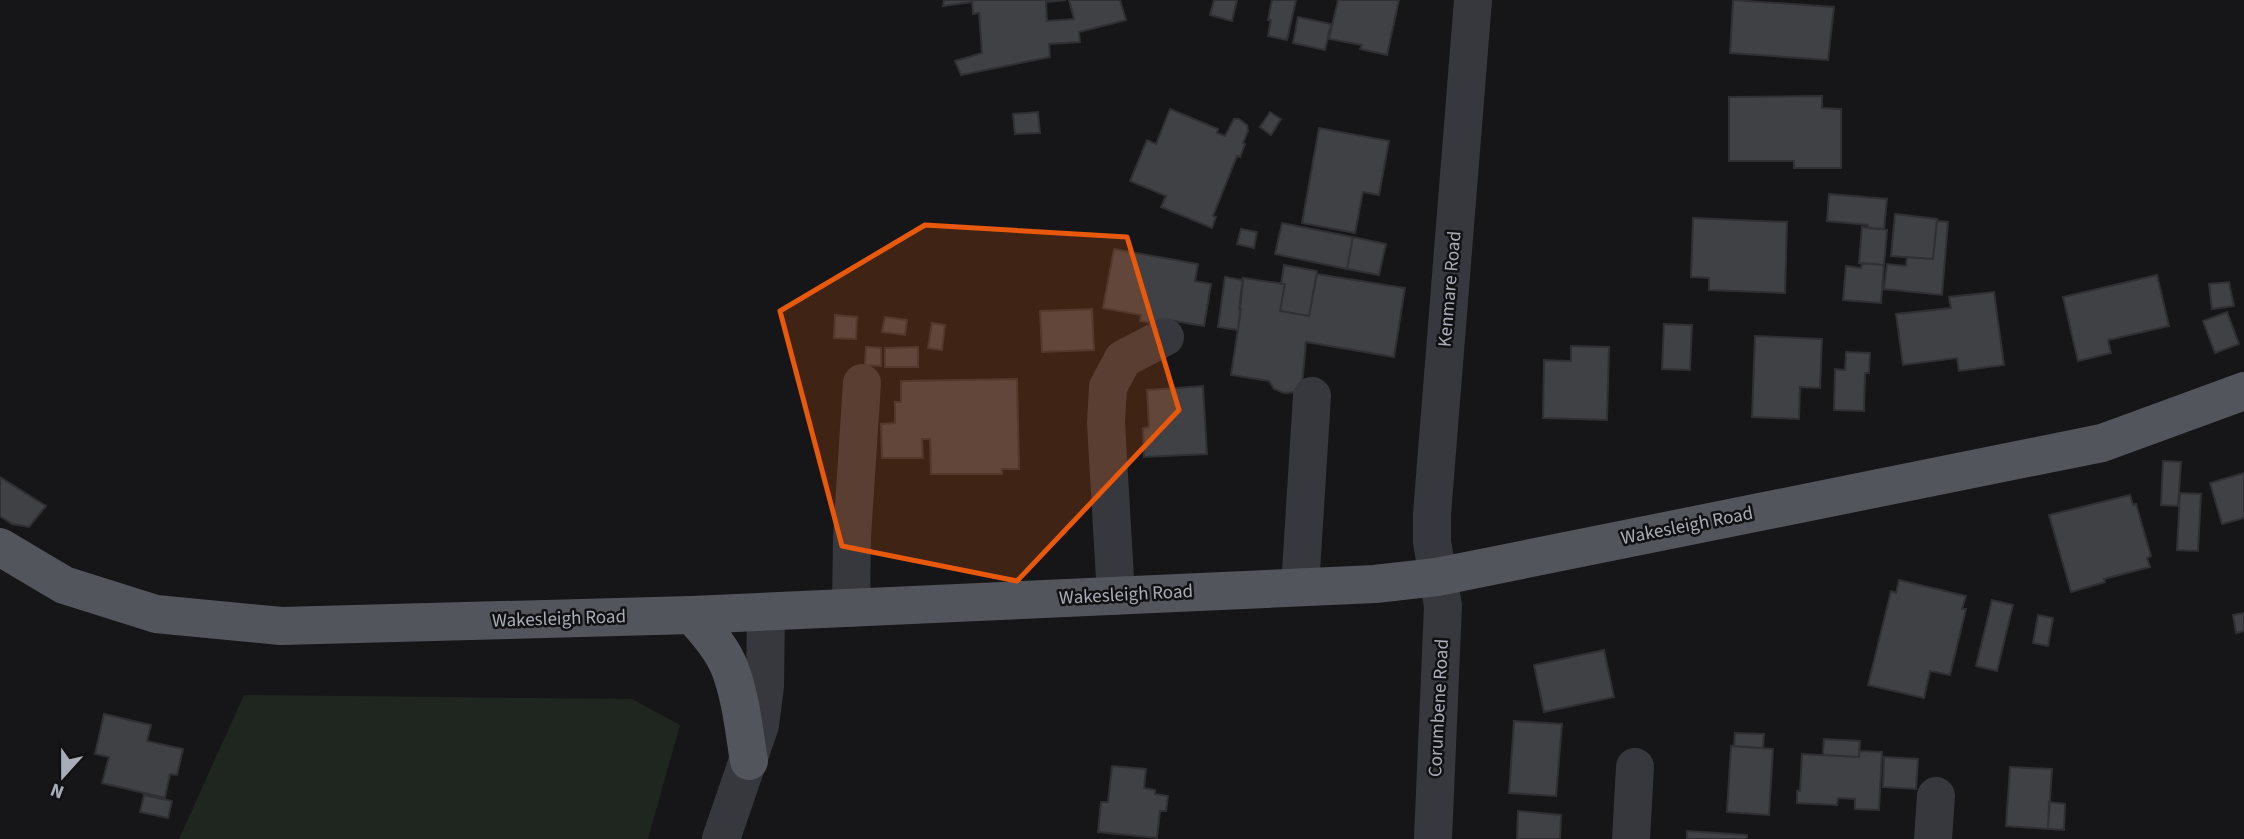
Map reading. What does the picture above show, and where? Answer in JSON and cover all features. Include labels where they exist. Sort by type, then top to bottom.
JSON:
[{"type":"main road","name":"Wakesleigh Road","points":[[0,547],[64,586],[156,614],[281,626],[692,615],[1375,584],[1437,577],[2102,443],[2244,391]]},
{"type":"main road","points":[[692,615],[711,636],[730,669],[749,761]]},
{"type":"street","name":"Kenmare Road","points":[[1437,577],[1432,542],[1432,514],[1473,0]]},
{"type":"street","points":[[1116,596],[1107,423],[1108,387],[1123,359],[1165,337]]},
{"type":"street","points":[[851,608],[852,536],[862,383]]},
{"type":"street","points":[[1300,587],[1311,396]]},
{"type":"street","name":"Corumbene Road","points":[[1433,839],[1443,629],[1443,606],[1437,577]]},
{"type":"street","points":[[721,839],[749,761],[762,712],[766,612]]},
{"type":"street","points":[[1631,839],[1635,767]]},
{"type":"street","points":[[1933,839],[1936,796]]},
{"type":"highlighted area","points":[[925,225],[1127,237],[1179,410],[1017,581],[842,546],[780,311]]},
{"type":"shaded area","points":[[244,695],[632,699],[680,725],[648,839],[179,839]]},
{"type":"building","points":[[944,0],[1066,0],[1046,2],[1047,21],[1074,19],[1069,0],[1120,0],[1126,20],[1079,32],[1080,42],[1049,44],[1050,57],[961,75],[955,61],[982,53],[979,13],[973,14],[972,2],[943,6]]},
{"type":"building","points":[[1214,0],[1237,0],[1232,21],[1210,15]]},
{"type":"building","points":[[1272,0],[1296,0],[1287,40],[1268,36]]},
{"type":"building","points":[[1338,0],[1399,0],[1387,55],[1360,49],[1362,45],[1329,39]]},
{"type":"building","points":[[1733,0],[1834,7],[1828,60],[1730,53]]},
{"type":"building","points":[[1298,17],[1331,24],[1325,50],[1293,43]]},
{"type":"building","points":[[1822,96],[1822,108],[1841,109],[1841,168],[1794,168],[1794,161],[1729,161],[1729,97]]},
{"type":"building","points":[[1170,109],[1218,129],[1217,133],[1225,136],[1234,119],[1247,125],[1245,144],[1240,157],[1237,156],[1213,216],[1216,217],[1212,228],[1161,207],[1166,196],[1130,181],[1147,140],[1156,144]]},
{"type":"building","points":[[1038,112],[1040,133],[1015,134],[1013,114]]},
{"type":"building","points":[[1270,112],[1281,119],[1271,135],[1260,127]]},
{"type":"building","points":[[1319,128],[1389,141],[1379,195],[1363,192],[1355,233],[1302,223]]},
{"type":"building","points":[[1829,194],[1887,199],[1884,229],[1827,221]]},
{"type":"building","points":[[1895,214],[1937,219],[1933,259],[1891,256]]},
{"type":"building","points":[[1693,218],[1787,222],[1785,293],[1709,290],[1709,278],[1691,277]]},
{"type":"building","points":[[1937,221],[1948,222],[1942,295],[1884,289],[1887,264],[1906,266],[1907,257],[1933,259]]},
{"type":"building","points":[[1282,223],[1353,237],[1347,269],[1275,254]]},
{"type":"building","points":[[1862,227],[1887,230],[1884,265],[1859,263]]},
{"type":"building","points":[[1241,229],[1257,232],[1254,248],[1237,244]]},
{"type":"building","points":[[1353,237],[1386,244],[1379,275],[1347,269]]},
{"type":"building","points":[[1114,249],[1198,264],[1195,281],[1211,284],[1204,326],[1169,320],[1169,326],[1140,321],[1141,315],[1103,308]]},
{"type":"building","points":[[1862,263],[1884,265],[1881,303],[1843,300],[1846,266],[1861,268]]},
{"type":"building","points":[[1284,265],[1317,271],[1309,316],[1280,311],[1285,284],[1281,284]]},
{"type":"building","points":[[1317,274],[1405,288],[1394,357],[1306,342],[1302,386],[1297,392],[1284,393],[1274,389],[1269,381],[1231,375],[1243,278],[1285,284],[1280,311],[1309,316]]},
{"type":"building","points":[[2157,275],[2169,326],[2108,340],[2111,353],[2078,361],[2063,297]]},
{"type":"building","points":[[1225,277],[1243,280],[1238,330],[1218,327]]},
{"type":"building","points":[[2229,282],[2234,306],[2212,309],[2209,284]]},
{"type":"building","points":[[1994,292],[2004,365],[1959,371],[1957,358],[1903,365],[1896,314],[1951,308],[1949,297]]},
{"type":"building","points":[[1092,309],[1094,350],[1042,352],[1040,311]]},
{"type":"building","points":[[2227,312],[2239,344],[2215,353],[2203,321]]},
{"type":"building","points":[[835,315],[857,317],[856,339],[834,338]]},
{"type":"building","points":[[885,317],[907,320],[905,335],[882,332]]},
{"type":"building","points":[[932,323],[945,325],[942,350],[928,348]]},
{"type":"building","points":[[1664,324],[1692,325],[1690,370],[1662,369]]},
{"type":"building","points":[[1755,336],[1822,339],[1820,388],[1800,387],[1799,419],[1752,417]]},
{"type":"building","points":[[1571,346],[1609,347],[1607,420],[1543,418],[1544,360],[1571,361]]},
{"type":"building","points":[[866,347],[881,348],[881,366],[865,365]]},
{"type":"building","points":[[918,347],[918,367],[885,367],[885,348]]},
{"type":"building","points":[[1846,352],[1870,353],[1869,373],[1865,373],[1864,411],[1834,410],[1835,369],[1845,370]]},
{"type":"building","points":[[1017,379],[1019,469],[1002,469],[1002,474],[931,474],[930,439],[922,439],[923,458],[882,458],[881,424],[895,423],[895,402],[901,402],[901,381]]},
{"type":"building","points":[[1203,386],[1207,454],[1144,457],[1143,428],[1149,427],[1147,390]]},
{"type":"building","points":[[2163,461],[2181,462],[2178,506],[2161,505]]},
{"type":"building","points":[[2244,473],[2244,518],[2222,524],[2210,483]]},
{"type":"building","points":[[0,477],[46,506],[29,527],[12,524],[0,516]]},
{"type":"building","points":[[2180,493],[2201,494],[2198,551],[2177,550]]},
{"type":"building","points":[[2130,495],[2133,505],[2136,504],[2151,556],[2147,558],[2150,567],[2104,579],[2105,582],[2071,592],[2049,515]]},
{"type":"building","points":[[1899,580],[1966,596],[1962,609],[1966,609],[1950,675],[1930,671],[1924,698],[1868,685],[1891,591],[1896,593]]},
{"type":"building","points":[[1992,600],[2013,605],[1997,671],[1976,666]]},
{"type":"building","points":[[2244,613],[2244,631],[2236,633],[2233,615]]},
{"type":"building","points":[[2038,615],[2053,618],[2048,646],[2033,643]]},
{"type":"building","points":[[1604,650],[1614,697],[1544,712],[1534,665]]},
{"type":"building","points":[[104,714],[151,725],[147,741],[183,749],[177,775],[170,774],[165,798],[102,783],[109,757],[95,754]]},
{"type":"building","points":[[1514,721],[1562,724],[1556,796],[1509,793]]},
{"type":"building","points":[[1735,733],[1764,734],[1763,748],[1734,746]]},
{"type":"building","points":[[1824,739],[1860,741],[1859,757],[1823,755]]},
{"type":"building","points":[[1731,746],[1773,749],[1769,815],[1727,812]]},
{"type":"building","points":[[1859,751],[1882,752],[1879,810],[1855,809],[1855,799],[1838,798],[1837,805],[1797,803],[1802,754],[1859,757]]},
{"type":"building","points":[[1884,757],[1918,759],[1916,789],[1883,787]]},
{"type":"building","points":[[1112,766],[1146,769],[1144,788],[1155,790],[1155,794],[1168,796],[1166,811],[1160,811],[1157,838],[1098,832],[1101,802],[1108,802]]},
{"type":"building","points":[[2010,767],[2052,769],[2048,829],[2006,826]]},
{"type":"building","points":[[144,795],[172,801],[168,818],[140,812]]},
{"type":"building","points":[[2049,802],[2065,804],[2064,830],[2048,829]]},
{"type":"building","points":[[1518,811],[1561,815],[1560,839],[1517,839]]},
{"type":"building","points":[[1687,831],[1747,835],[1747,839],[1687,839]]}]
